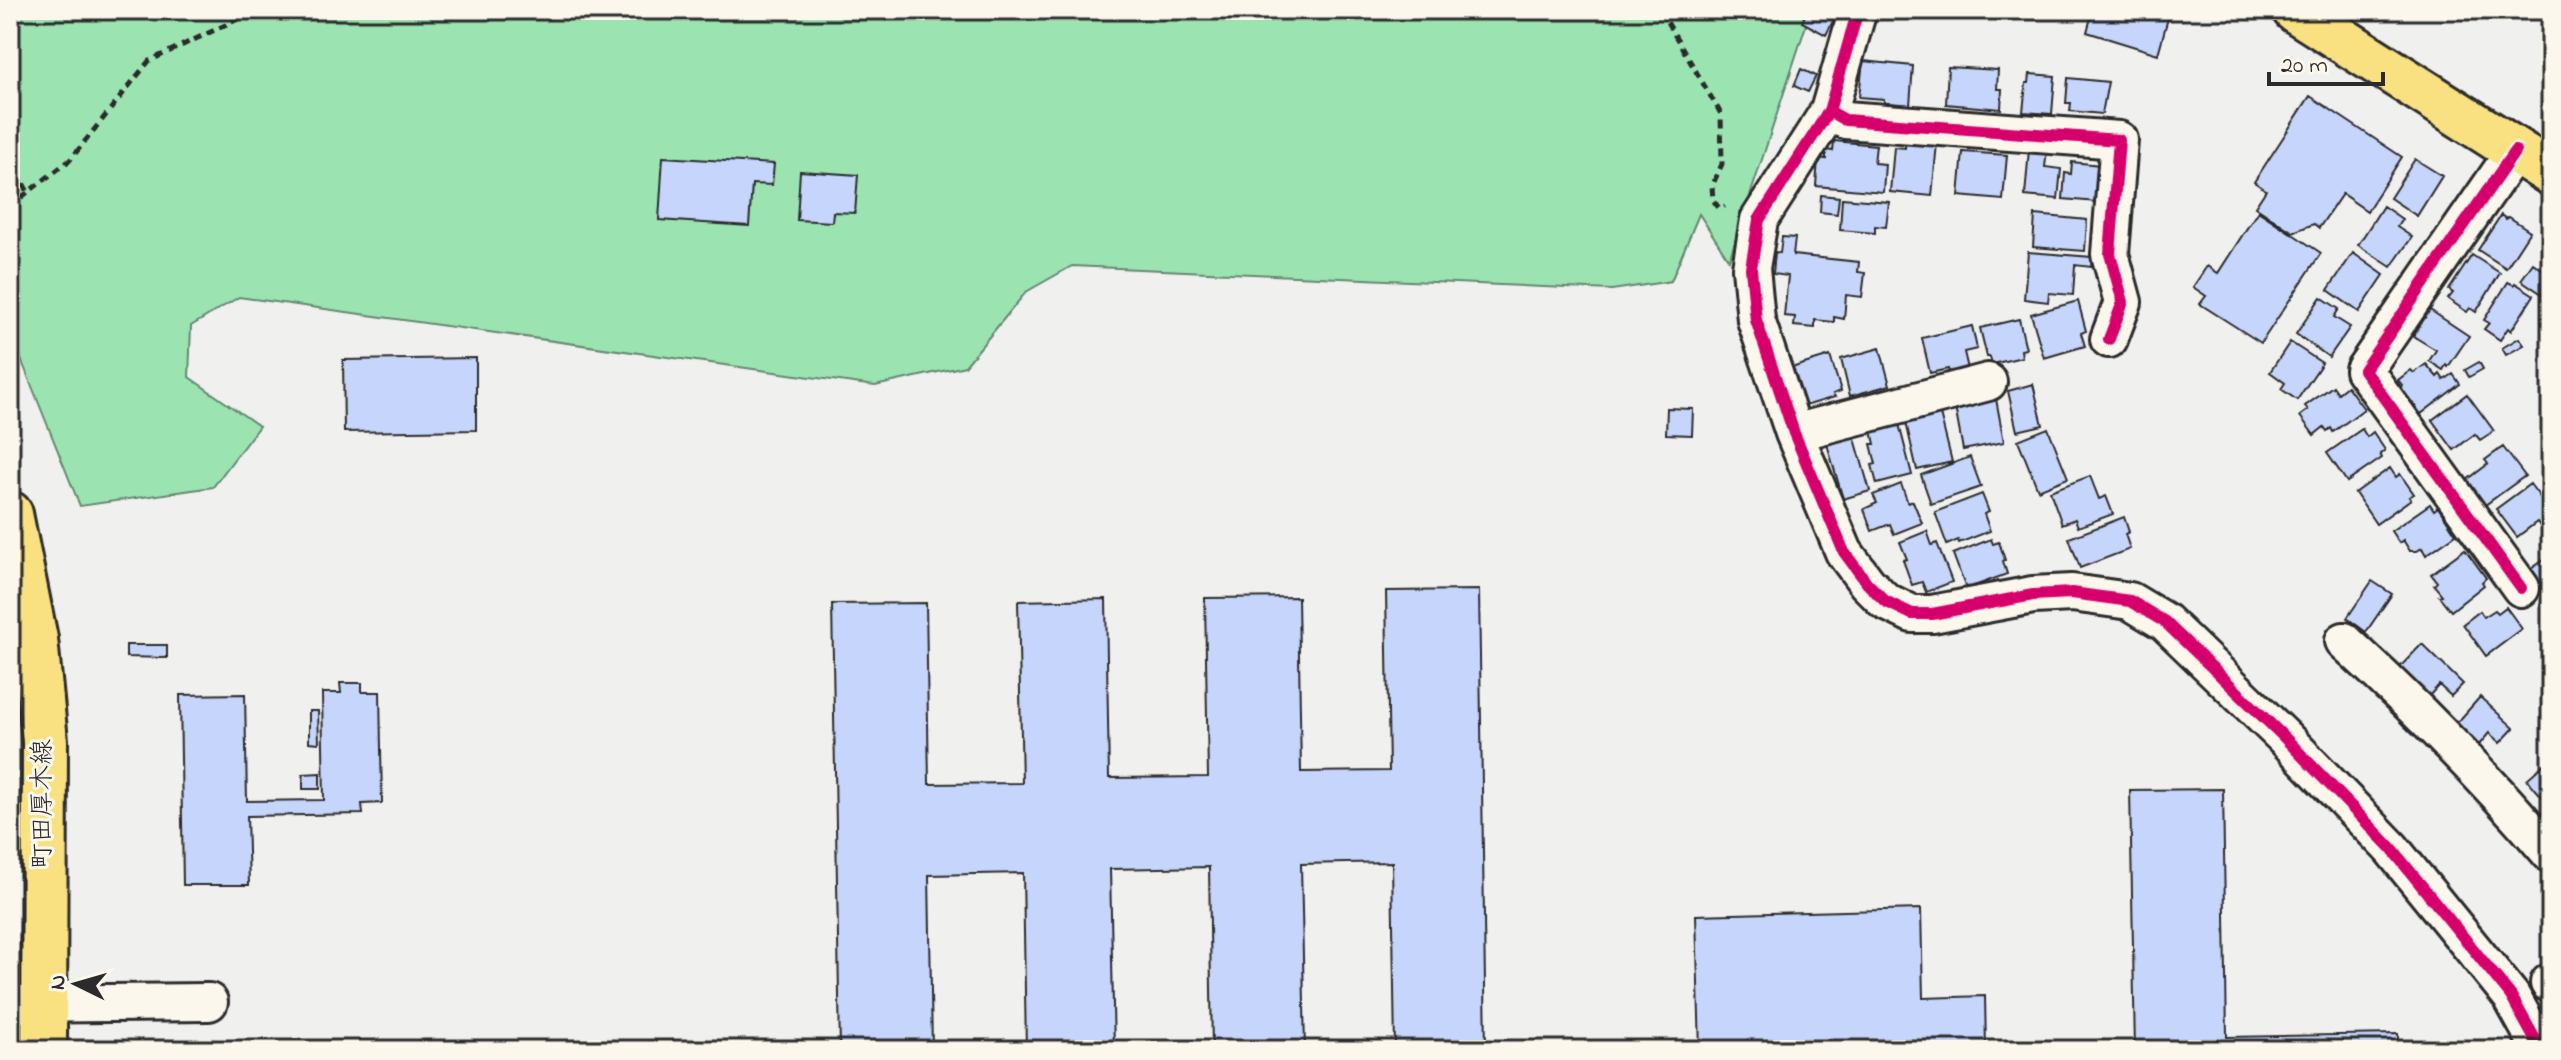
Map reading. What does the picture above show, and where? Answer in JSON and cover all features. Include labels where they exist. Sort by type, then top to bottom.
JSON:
[{"type":"main road","points":[[2295,10],[2533,162]]},
{"type":"main road","name":"町田厚木線","points":[[10,514],[35,639],[45,741],[27,1004],[44,1050]]},
{"type":"street","points":[[1858,10],[1829,111],[1759,220],[1751,268],[1756,320],[1794,433],[1844,552],[1885,601],[1912,614],[1932,614],[2033,595],[2072,593],[2130,601],[2165,622],[2285,738],[2391,848],[2511,996],[2541,1050]]},
{"type":"street","points":[[1829,111],[1845,120],[2119,140],[2110,254],[2123,302],[2109,339]]},
{"type":"street","points":[[2521,588],[2364,370],[2533,162]]},
{"type":"street","points":[[1794,433],[1988,382]]},
{"type":"street","points":[[2344,641],[2386,679],[2496,791],[2551,854]]},
{"type":"street","points":[[27,1004],[209,1002]]},
{"type":"path","points":[[10,206],[70,160],[144,65],[254,10],[278,10]]},
{"type":"path","points":[[1660,10],[1721,114],[1722,164],[1712,186],[1713,200],[1719,208],[1732,203]]},
{"type":"path","points":[[10,159],[28,192]]},
{"type":"green space","points":[[10,10],[1811,10],[1729,260],[1699,214],[1671,281],[1612,290],[1072,266],[1026,292],[965,366],[875,386],[239,297],[191,326],[189,377],[259,426],[213,487],[80,506],[21,359],[13,365],[10,360]]},
{"type":"building","points":[[1805,10],[1834,10],[1836,15],[1826,35],[1802,22]]},
{"type":"building","points":[[2093,10],[2140,10],[2168,18],[2158,54],[2087,32]]},
{"type":"building","points":[[1863,61],[1913,66],[1910,105],[1859,97]]},
{"type":"building","points":[[1948,67],[1998,70],[1997,89],[2002,89],[2001,109],[1946,104]]},
{"type":"building","points":[[1801,69],[1816,76],[1808,92],[1794,86]]},
{"type":"building","points":[[2030,74],[2055,76],[2052,114],[2023,112]]},
{"type":"building","points":[[2068,78],[2108,82],[2102,114],[2070,111],[2071,103],[2066,103]]},
{"type":"building","points":[[2310,96],[2402,157],[2367,211],[2342,194],[2319,228],[2314,224],[2293,232],[2255,207],[2266,190],[2254,182]]},
{"type":"building","points":[[1834,141],[1876,145],[1874,163],[1885,164],[1883,192],[1816,186],[1818,158],[1826,159],[1826,150],[1833,151]]},
{"type":"building","points":[[1905,141],[1937,143],[1932,196],[1890,192],[1894,147],[1905,148]]},
{"type":"building","points":[[2029,149],[2047,150],[2045,167],[2061,169],[2058,199],[2025,196]]},
{"type":"building","points":[[1963,152],[2007,155],[2003,200],[1959,196]]},
{"type":"building","points":[[663,157],[774,164],[772,185],[752,184],[749,226],[659,220]]},
{"type":"building","points":[[2415,159],[2442,176],[2417,216],[2390,198]]},
{"type":"building","points":[[2072,162],[2100,165],[2097,202],[2063,199],[2065,173],[2071,174]]},
{"type":"building","points":[[800,171],[858,175],[855,213],[833,212],[832,222],[797,220]]},
{"type":"building","points":[[1821,195],[1839,197],[1837,214],[1820,212]]},
{"type":"building","points":[[1842,198],[1889,202],[1886,227],[1875,226],[1875,233],[1840,230]]},
{"type":"building","points":[[2383,206],[2402,219],[2397,227],[2412,237],[2391,267],[2358,245]]},
{"type":"building","points":[[2258,211],[2321,253],[2261,343],[2200,304],[2206,296],[2193,287],[2207,266],[2218,273]]},
{"type":"building","points":[[2035,215],[2087,220],[2085,251],[2033,247]]},
{"type":"building","points":[[2501,215],[2530,231],[2506,268],[2478,250]]},
{"type":"building","points":[[1782,237],[1795,238],[1793,255],[1859,262],[1858,272],[1865,273],[1862,297],[1846,295],[1844,319],[1834,317],[1834,322],[1815,320],[1815,328],[1794,326],[1795,317],[1784,316],[1788,276],[1773,274],[1775,252],[1780,253]]},
{"type":"building","points":[[2028,252],[2092,257],[2091,267],[2075,265],[2073,295],[2049,293],[2048,302],[2024,299]]},
{"type":"building","points":[[2353,253],[2384,275],[2359,312],[2328,290]]},
{"type":"building","points":[[2472,255],[2500,273],[2476,312],[2470,308],[2467,312],[2448,299],[2453,293],[2449,290]]},
{"type":"building","points":[[2551,255],[2551,300],[2521,280],[2533,263],[2542,269]]},
{"type":"building","points":[[2508,282],[2534,295],[2511,331],[2508,328],[2500,340],[2484,329],[2489,323],[2484,320]]},
{"type":"building","points":[[2321,297],[2339,309],[2334,317],[2350,327],[2329,357],[2296,334]]},
{"type":"building","points":[[2078,301],[2086,331],[2081,333],[2085,346],[2044,358],[2031,314]]},
{"type":"building","points":[[2430,310],[2469,336],[2443,370],[2429,361],[2436,350],[2413,336]]},
{"type":"building","points":[[2019,319],[2026,349],[2021,350],[2022,357],[1992,364],[1990,357],[1987,357],[1980,328]]},
{"type":"building","points":[[1972,326],[1977,349],[1964,352],[1968,369],[1950,374],[1948,369],[1930,373],[1922,338]]},
{"type":"building","points":[[2519,338],[2524,345],[2506,355],[2502,348]]},
{"type":"building","points":[[2290,342],[2322,363],[2297,400],[2281,389],[2285,383],[2270,372]]},
{"type":"building","points":[[1880,348],[1890,385],[1850,396],[1841,359]]},
{"type":"building","points":[[1830,356],[1841,391],[1833,394],[1835,397],[1805,406],[1803,400],[1797,401],[1788,369]]},
{"type":"building","points":[[476,358],[476,430],[344,432],[343,360]]},
{"type":"building","points":[[2479,362],[2483,369],[2469,377],[2465,370]]},
{"type":"building","points":[[2426,364],[2437,377],[2440,374],[2444,380],[2453,374],[2460,384],[2421,414],[2398,380]]},
{"type":"building","points":[[2033,384],[2043,425],[2017,431],[2008,391]]},
{"type":"building","points":[[2333,386],[2338,393],[2347,386],[2364,409],[2333,432],[2331,428],[2327,431],[2324,427],[2314,435],[2300,416],[2308,410],[2305,406]]},
{"type":"building","points":[[2467,394],[2494,431],[2480,440],[2475,434],[2454,450],[2432,420]]},
{"type":"building","points":[[1996,399],[2004,442],[1963,450],[1955,407]]},
{"type":"building","points":[[1667,408],[1693,409],[1692,435],[1666,434]]},
{"type":"building","points":[[1939,410],[1952,462],[1917,470],[1905,418]]},
{"type":"building","points":[[1899,424],[1912,475],[1877,484],[1872,465],[1876,464],[1871,444],[1875,444],[1872,431]]},
{"type":"building","points":[[2048,428],[2068,478],[2038,490],[2018,440]]},
{"type":"building","points":[[2362,429],[2367,437],[2373,432],[2385,450],[2380,454],[2382,458],[2347,482],[2327,453]]},
{"type":"building","points":[[1854,435],[1870,491],[1843,499],[1827,444]]},
{"type":"building","points":[[2503,447],[2525,476],[2485,505],[2467,480],[2488,464],[2485,460]]},
{"type":"building","points":[[1970,457],[1981,487],[1931,504],[1921,475]]},
{"type":"building","points":[[2390,468],[2396,477],[2400,474],[2414,494],[2376,524],[2355,493]]},
{"type":"building","points":[[2090,476],[2099,499],[2106,496],[2113,514],[2078,527],[2075,519],[2062,524],[2050,491]]},
{"type":"building","points":[[1901,484],[1908,503],[1913,501],[1922,523],[1894,534],[1890,524],[1872,531],[1864,509],[1877,503],[1873,495]]},
{"type":"building","points":[[2530,484],[2551,512],[2551,522],[2542,529],[2537,522],[2517,537],[2496,509]]},
{"type":"building","points":[[1982,494],[1989,512],[1984,514],[1990,531],[1947,545],[1935,512]]},
{"type":"building","points":[[2430,504],[2434,510],[2438,507],[2456,534],[2426,555],[2422,548],[2410,551],[2403,540],[2399,543],[2391,531]]},
{"type":"building","points":[[2124,517],[2130,549],[2080,568],[2069,538]]},
{"type":"building","points":[[1927,531],[1932,545],[1937,543],[1952,582],[1926,592],[1922,582],[1912,585],[1900,542]]},
{"type":"building","points":[[1991,539],[1993,544],[1999,542],[2007,574],[1966,589],[1953,554]]},
{"type":"building","points":[[2465,549],[2486,578],[2482,582],[2484,585],[2451,611],[2439,596],[2442,595],[2434,585],[2437,582],[2431,574]]},
{"type":"building","points":[[2551,554],[2551,593],[2549,595],[2531,568]]},
{"type":"building","points":[[2372,581],[2392,594],[2366,632],[2347,618]]},
{"type":"building","points":[[1479,590],[1486,1049],[1395,1050],[1392,862],[1301,864],[1305,1050],[1212,1050],[1209,867],[1110,869],[1114,1050],[1026,1050],[1023,873],[929,875],[932,1050],[840,1050],[832,604],[926,603],[929,784],[1022,783],[1018,601],[1106,599],[1109,778],[1208,777],[1205,598],[1298,597],[1301,772],[1389,771],[1386,591]]},
{"type":"building","points":[[2506,607],[2522,629],[2486,656],[2463,624],[2480,611],[2484,617]]},
{"type":"building","points":[[2422,644],[2463,684],[2451,696],[2439,685],[2429,696],[2399,668]]},
{"type":"building","points":[[126,645],[167,645],[167,658],[126,657]]},
{"type":"building","points":[[340,683],[362,683],[362,692],[380,692],[382,803],[362,804],[363,814],[247,816],[249,885],[183,885],[180,695],[245,694],[247,801],[324,800],[322,693],[341,693]]},
{"type":"building","points":[[2480,697],[2514,728],[2500,743],[2489,733],[2479,745],[2456,724]]},
{"type":"building","points":[[309,711],[318,711],[319,743],[309,742]]},
{"type":"building","points":[[2551,758],[2551,802],[2548,804],[2527,779]]},
{"type":"building","points":[[320,773],[320,789],[303,789],[303,774]]},
{"type":"building","points":[[2223,789],[2227,1037],[2398,1034],[2398,1050],[2135,1050],[2130,790]]},
{"type":"building","points":[[1921,909],[1923,998],[1985,996],[1986,1050],[1700,1050],[1696,915]]},
{"type":"cycle path","points":[[1858,10],[1829,111],[1759,220],[1751,268],[1756,320],[1794,433],[1844,552],[1885,601],[1912,614],[1932,614],[2033,595],[2072,593],[2130,601],[2165,622],[2285,738],[2391,848],[2511,996],[2541,1050]]},
{"type":"cycle path","points":[[1829,111],[1845,120],[2119,140],[2110,254],[2123,302],[2109,339]]},
{"type":"cycle path","points":[[2515,151],[2364,370],[2521,588]]}]
